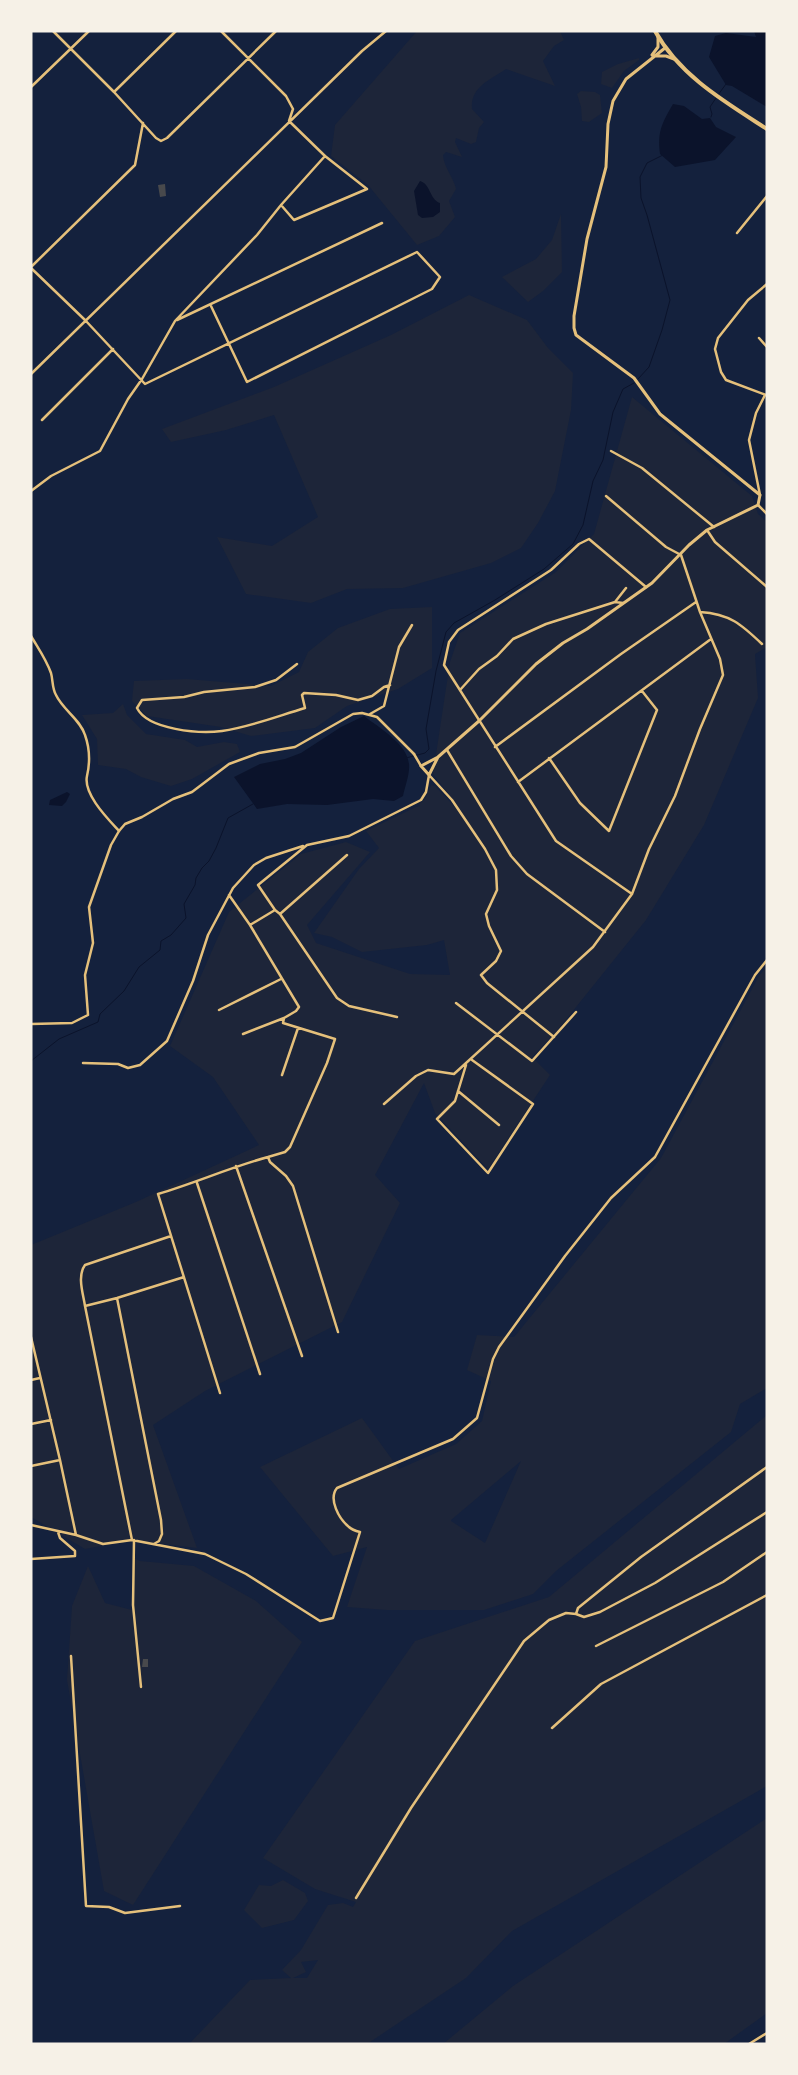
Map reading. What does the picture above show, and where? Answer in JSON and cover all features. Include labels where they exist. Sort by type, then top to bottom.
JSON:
[{"type":"main road","points":[[656,33],[665,48],[689,75],[767,129]]},
{"type":"main road","points":[[649,60],[658,47],[656,33]]},
{"type":"main road","points":[[438,757],[429,775],[421,766],[447,750],[536,664],[563,643],[646,587],[707,530],[758,505],[760,495],[660,414],[634,378],[576,335],[574,328],[574,316],[587,239],[606,167],[608,124],[611,108],[616,95],[626,79],[665,48]]},
{"type":"main road","points":[[649,60],[660,55],[676,60]]},
{"type":"street","points":[[53,31],[161,141],[167,138],[276,31]]},
{"type":"street","points":[[31,87],[89,31]]},
{"type":"street","points":[[114,92],[176,31]]},
{"type":"street","points":[[221,31],[286,96],[293,109],[289,121]]},
{"type":"street","points":[[31,374],[289,121],[362,51],[386,31]]},
{"type":"street","points":[[281,204],[294,220],[367,189],[325,156],[289,121]]},
{"type":"street","points":[[143,123],[135,165],[31,267],[85,320],[145,384],[230,343],[418,252],[440,277],[432,289],[247,382],[230,343],[211,306]]},
{"type":"street","points":[[31,490],[51,476],[100,450],[175,321],[257,235],[281,204],[325,156]]},
{"type":"street","points":[[737,233],[767,196]]},
{"type":"street","points":[[175,321],[211,306],[382,223]]},
{"type":"street","points":[[760,495],[750,440],[756,413],[766,395],[726,380],[720,372],[715,349],[718,338],[748,300],[767,284]]},
{"type":"street","points":[[759,338],[767,347]]},
{"type":"street","points":[[42,420],[113,349]]},
{"type":"street","points":[[611,451],[642,468],[714,527]]},
{"type":"street","points":[[384,1104],[416,1076],[428,1070],[454,1074],[466,1065],[593,947],[605,932],[632,894],[650,849],[675,796],[700,729],[724,675],[720,659],[696,602],[681,555],[666,547],[606,496]]},
{"type":"street","points":[[758,505],[767,514]]},
{"type":"street","points":[[707,530],[715,542],[767,587]]},
{"type":"street","points":[[632,894],[556,841],[444,665],[449,642],[458,630],[551,570],[579,544],[590,540],[646,587]]},
{"type":"street","points":[[615,602],[626,588]]},
{"type":"street","points":[[460,690],[479,669],[497,656],[513,639],[546,624],[615,602],[623,603]]},
{"type":"street","points":[[496,747],[621,654],[696,602]]},
{"type":"street","points":[[700,612],[715,613],[732,618],[762,644]]},
{"type":"street","points":[[114,826],[142,817],[173,799],[192,792],[229,764],[259,753],[295,747],[353,714],[370,714],[384,706],[399,647],[412,625]]},
{"type":"street","points":[[31,636],[46,661],[52,676],[56,695],[86,736],[90,763],[90,771],[87,777],[90,795],[119,831]]},
{"type":"street","points":[[518,782],[711,639]]},
{"type":"street","points":[[297,664],[276,680],[256,687],[204,692],[184,697],[142,700],[137,708],[145,718],[165,726],[191,731],[222,731],[305,708],[302,695],[304,693],[336,695],[358,700],[372,696],[384,686],[390,684]]},
{"type":"street","points":[[549,758],[580,803],[609,831],[656,710],[642,690]]},
{"type":"street","points":[[370,714],[382,721],[414,754],[421,766]]},
{"type":"street","points":[[447,750],[511,856],[527,874],[605,932]]},
{"type":"street","points":[[83,1063],[118,1064],[128,1068],[140,1065],[167,1041],[193,981],[208,935],[229,895],[254,865],[266,858],[307,845],[350,836],[421,800],[426,792],[429,775]]},
{"type":"street","points":[[429,775],[452,800],[486,849],[496,870],[497,890],[486,914],[489,926],[501,951],[496,961],[481,975],[487,983],[554,1036]]},
{"type":"street","points":[[31,1024],[72,1023],[88,1015],[85,975],[93,943],[89,907],[116,836],[125,824]]},
{"type":"street","points":[[114,826],[116,836]]},
{"type":"street","points":[[307,845],[258,884],[337,998],[349,1006],[397,1017]]},
{"type":"street","points":[[280,914],[347,855]]},
{"type":"street","points":[[229,895],[250,925],[299,1007],[296,1012],[284,1018],[243,1034]]},
{"type":"street","points":[[250,925],[275,910]]},
{"type":"street","points":[[32,1524],[58,1532],[77,1535],[103,1544],[133,1540],[205,1554],[246,1574],[320,1621],[333,1618],[360,1532],[347,1526],[333,1499],[334,1491],[337,1488],[453,1439],[477,1418],[493,1358],[499,1347],[565,1256],[611,1198],[655,1157],[755,975],[767,960]]},
{"type":"street","points":[[220,1010],[281,979]]},
{"type":"street","points":[[456,1003],[532,1061],[576,1012]]},
{"type":"street","points":[[220,1393],[158,1194],[197,1183],[236,1166],[285,1152],[290,1148],[327,1062],[334,1039],[283,1024],[284,1018]]},
{"type":"street","points":[[282,1076],[298,1028]]},
{"type":"street","points":[[466,1065],[455,1101],[437,1119],[488,1173],[533,1104],[472,1060]]},
{"type":"street","points":[[458,1091],[499,1125]]},
{"type":"street","points":[[268,1157],[270,1162],[286,1176],[293,1186],[338,1332]]},
{"type":"street","points":[[236,1166],[302,1356]]},
{"type":"street","points":[[197,1183],[260,1374]]},
{"type":"street","points":[[141,1687],[133,1605],[133,1540],[85,1306],[81,1276],[82,1270],[86,1266],[171,1236]]},
{"type":"street","points":[[85,1306],[184,1277]]},
{"type":"street","points":[[117,1298],[161,1520],[162,1534],[159,1541],[152,1545]]},
{"type":"street","points":[[31,1337],[77,1535]]},
{"type":"street","points":[[31,1380],[40,1378]]},
{"type":"street","points":[[31,1424],[51,1420]]},
{"type":"street","points":[[31,1466],[60,1460]]},
{"type":"street","points":[[576,1614],[578,1608],[641,1557],[767,1467]]},
{"type":"street","points":[[356,1898],[411,1808],[524,1641],[549,1620],[566,1613],[584,1617],[600,1612],[655,1583],[767,1512]]},
{"type":"street","points":[[31,1560],[75,1556],[74,1551],[60,1538],[58,1532]]},
{"type":"street","points":[[596,1646],[723,1582],[767,1552]]},
{"type":"street","points":[[552,1728],[601,1684],[767,1595]]},
{"type":"street","points":[[71,1656],[86,1906],[109,1907],[125,1913],[180,1906]]},
{"type":"street","points":[[750,2044],[767,2033]]},
{"type":"shaded area","points":[[417,31],[560,31],[564,40],[554,46],[543,61],[555,86],[506,69],[482,85],[474,95],[472,109],[484,122],[479,128],[476,142],[471,144],[456,138],[455,142],[462,157],[446,152],[443,155],[456,189],[449,201],[455,217],[439,236],[417,245],[368,185],[331,156],[335,125]]},
{"type":"shaded area","points":[[754,31],[767,31],[767,107],[732,86],[726,85],[709,57],[715,36],[726,33],[756,37]]},
{"type":"shaded area","points":[[639,58],[639,60],[624,71],[612,88],[601,84],[602,72],[618,64]]},
{"type":"shaded area","points":[[581,91],[595,92],[600,95],[602,113],[589,122],[582,121],[581,107],[577,94]]},
{"type":"shaded area","points":[[673,104],[684,106],[702,119],[710,118],[716,127],[736,137],[715,160],[675,167],[660,154],[659,146],[661,128]]},
{"type":"shaded area","points":[[420,181],[426,185],[436,201],[440,203],[440,212],[433,217],[422,218],[418,215],[414,191]]},
{"type":"shaded area","points":[[561,214],[562,272],[543,291],[528,302],[502,277],[536,259],[552,240]]},
{"type":"shaded area","points":[[469,295],[527,320],[548,348],[573,373],[571,410],[555,491],[538,523],[521,548],[491,563],[403,588],[347,589],[311,603],[246,594],[217,537],[272,546],[318,517],[274,415],[226,430],[171,442],[162,429],[274,387],[391,335]]},
{"type":"shaded area","points":[[632,397],[752,496],[758,514],[767,522],[767,647],[755,654],[758,698],[704,825],[646,920],[556,1032],[532,1057],[550,1075],[488,1169],[435,1113],[424,1083],[375,1175],[400,1203],[342,1322],[205,1391],[153,1425],[197,1548],[132,1540],[85,1549],[31,1517],[31,1245],[136,1202],[259,1145],[213,1077],[170,1046],[229,912],[301,854],[346,842],[370,852],[307,925],[316,943],[410,974],[450,975],[444,940],[427,945],[362,952],[332,937],[314,933],[359,869],[379,848],[366,831],[420,806],[419,804],[425,799],[431,785],[435,786],[455,807],[457,805],[433,774],[450,662],[460,633],[556,572],[594,534]]},
{"type":"shaded area","points":[[432,607],[432,668],[398,689],[347,706],[315,728],[251,736],[221,727],[147,716],[132,701],[134,681],[187,679],[271,686],[299,672],[308,652],[338,628],[390,609]]},
{"type":"shaded area","points":[[123,704],[127,715],[146,734],[185,740],[197,747],[224,742],[237,744],[240,752],[192,779],[171,786],[141,777],[126,769],[98,765],[97,739],[82,715],[113,713]]},
{"type":"shaded area","points":[[364,716],[398,743],[407,756],[409,772],[403,796],[394,801],[373,799],[327,805],[287,804],[257,809],[234,777],[260,764],[285,759],[301,753],[341,727]]},
{"type":"shaded area","points":[[67,792],[70,794],[62,806],[49,805],[50,800]]},
{"type":"shaded area","points":[[767,966],[767,1388],[740,1404],[731,1432],[556,1571],[533,1594],[484,1610],[387,1610],[347,1607],[367,1547],[333,1556],[260,1467],[362,1418],[399,1469],[456,1444],[482,1421],[491,1381],[467,1370],[477,1335],[514,1337],[661,1158],[759,976]],"holes":[[[521,1461],[485,1543],[451,1520]]]},
{"type":"shaded area","points":[[767,1415],[767,1786],[512,1931],[466,1978],[367,2044],[189,2044],[250,1980],[291,1978],[282,1970],[301,1950],[328,1905],[343,1903],[353,1907],[356,1902],[315,1889],[263,1858],[415,1641],[549,1597]],"holes":[[[318,1960],[307,1978],[293,1978],[306,1972],[301,1962]]]},
{"type":"shaded area","points":[[134,1558],[140,1561],[194,1566],[256,1601],[302,1642],[133,1905],[104,1891],[67,1680],[72,1606],[88,1566],[105,1603],[132,1610]]},
{"type":"shaded area","points":[[767,1818],[767,2013],[724,2044],[443,2044],[513,1986]]},
{"type":"shaded area","points":[[283,1880],[305,1893],[308,1901],[294,1920],[262,1928],[244,1910],[259,1885],[271,1886]]},
{"type":"building","points":[[165,184],[166,196],[160,197],[158,185]]},
{"type":"building","points":[[143,1659],[148,1659],[148,1667],[142,1667]]},
{"type":"waterway","points":[[718,95],[726,84]]},
{"type":"waterway","points":[[711,117],[710,107],[716,98]]},
{"type":"waterway","points":[[638,379],[649,367],[670,300],[641,198],[640,177],[647,163],[663,155]]},
{"type":"waterway","points":[[406,758],[425,753],[429,749],[426,729],[436,671],[446,632],[454,623],[544,569],[573,544],[583,525],[593,481],[603,460],[613,412],[623,389],[634,383]]},
{"type":"waterway","points":[[31,1061],[59,1039],[98,1022],[100,1014],[124,991],[139,967],[160,950],[161,941],[171,935],[186,918],[184,904],[195,885],[196,878],[216,848],[228,818],[253,804]]}]
